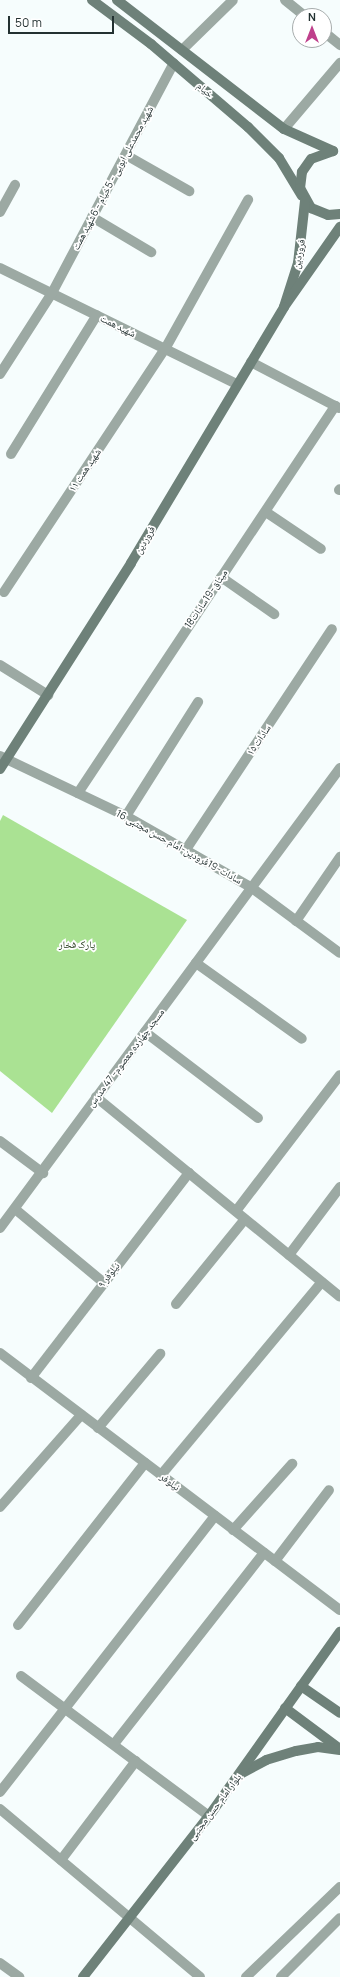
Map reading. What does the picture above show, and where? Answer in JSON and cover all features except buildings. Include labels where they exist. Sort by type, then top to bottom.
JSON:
[{"type":"main road","name":"خیام","points":[[92,0],[174,63],[279,158],[304,198]]},
{"type":"main road","name":"خیام","points":[[117,0],[284,129],[338,151]]},
{"type":"main road","name":"فروردین","points":[[284,307],[298,264],[304,198],[300,180],[305,165],[318,155],[338,151]]},
{"type":"main road","points":[[304,198],[319,212],[340,214]]},
{"type":"main road","name":"فروردین","points":[[0,770],[3,758],[48,694],[131,563],[284,307],[340,227]]},
{"type":"main road","name":"بلوار امام حسن مجتبی","points":[[83,1977],[131,1919],[209,1816],[301,1686],[340,1636]]},
{"type":"main road","points":[[301,1686],[340,1714]]},
{"type":"main road","points":[[285,1708],[340,1749]]},
{"type":"main road","points":[[240,1774],[266,1760],[296,1750],[318,1747],[340,1749]]},
{"type":"street","points":[[182,50],[233,0]]},
{"type":"street","points":[[285,0],[295,8]]},
{"type":"street","points":[[332,38],[340,45]]},
{"type":"street","name":"شهید محمدعلی ابویی - 5خیام - 6شهید همت","points":[[0,374],[52,293],[174,63]]},
{"type":"street","points":[[284,129],[340,63]]},
{"type":"street","points":[[126,155],[189,191]]},
{"type":"street","points":[[0,212],[14,185]]},
{"type":"street","name":"شهید همت ۱۱","points":[[4,592],[165,349],[248,200]]},
{"type":"street","points":[[92,217],[152,252]]},
{"type":"street","name":"شهید همت","points":[[0,268],[237,384]]},
{"type":"street","points":[[11,454],[97,315]]},
{"type":"street","points":[[251,362],[337,407]]},
{"type":"street","name":"18میثاق-19سادات","points":[[78,793],[220,577],[337,407]]},
{"type":"street","points":[[266,512],[321,549]]},
{"type":"street","points":[[220,577],[274,614]]},
{"type":"street","name":"سادات ۱۵","points":[[185,851],[332,629]]},
{"type":"street","points":[[0,666],[48,694]]},
{"type":"street","points":[[126,816],[198,702]]},
{"type":"street","name":"سادات-19فرودین-امام حسن مجتبی 16","points":[[3,758],[126,816],[252,888],[296,922],[340,953]]},
{"type":"street","name":"مسجد چهارده معصوم- 47 مدرس","points":[[0,1228],[43,1173],[96,1097],[340,768]]},
{"type":"street","points":[[296,922],[340,857]]},
{"type":"street","points":[[196,963],[302,1039]]},
{"type":"street","points":[[145,1032],[258,1118]]},
{"type":"street","points":[[236,1211],[340,1075]]},
{"type":"street","points":[[96,1097],[322,1282],[338,1291]]},
{"type":"street","points":[[0,1141],[43,1173]]},
{"type":"street","name":"نیلوفر ۹","points":[[31,1378],[103,1282],[189,1173]]},
{"type":"street","points":[[289,1255],[340,1187]]},
{"type":"street","points":[[15,1209],[103,1282]]},
{"type":"street","points":[[176,1304],[245,1219]]},
{"type":"street","points":[[161,1475],[322,1282]]},
{"type":"street","name":"نیلوفر","points":[[0,1353],[31,1378],[340,1610]]},
{"type":"street","points":[[98,1428],[160,1354]]},
{"type":"street","points":[[0,1507],[81,1415]]},
{"type":"street","points":[[18,1625],[145,1463]]},
{"type":"street","points":[[233,1530],[292,1464]]},
{"type":"street","points":[[275,1561],[329,1490]]},
{"type":"street","points":[[0,1792],[215,1516]]},
{"type":"street","points":[[114,1744],[264,1553]]},
{"type":"street","points":[[21,1676],[209,1816]]},
{"type":"street","points":[[61,1860],[136,1761]]},
{"type":"street","points":[[0,1809],[200,1977]]},
{"type":"street","points":[[246,1977],[340,1887]]},
{"type":"street","points":[[282,1977],[340,1918]]},
{"type":"street","points":[[0,1963],[19,1977]]},
{"type":"green space","name":"پارک فخار","points":[[3,815],[187,920],[52,1113],[0,1071],[0,821]]}]
